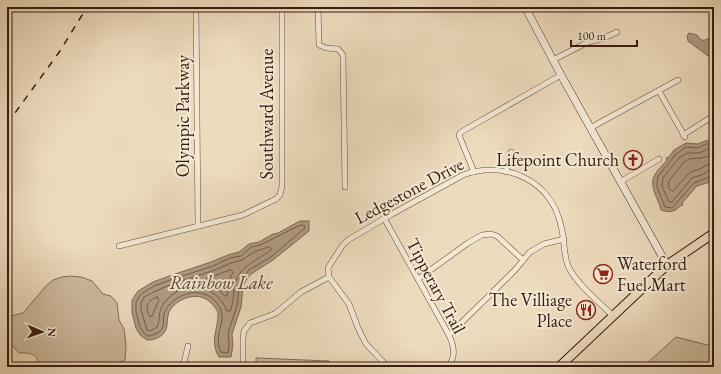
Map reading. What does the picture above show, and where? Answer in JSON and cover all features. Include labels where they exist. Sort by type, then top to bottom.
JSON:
[{"type":"main road","points":[[559,367],[667,265],[714,233]]},
{"type":"street","name":"Olympic Parkway","points":[[196,7],[198,226]]},
{"type":"street","name":"Southward Avenue","points":[[119,246],[243,215],[276,199],[282,193],[282,7]]},
{"type":"street","points":[[318,7],[319,45],[326,48],[338,49],[343,55],[345,187]]},
{"type":"street","points":[[525,7],[590,128],[667,265]]},
{"type":"street","points":[[553,60],[588,42],[604,38],[617,32]]},
{"type":"street","points":[[474,172],[460,137],[461,132],[561,75]]},
{"type":"street","points":[[590,128],[678,80]]},
{"type":"street","points":[[659,91],[684,136],[710,118]]},
{"type":"street","points":[[506,172],[511,152]]},
{"type":"street","points":[[620,182],[659,159]]},
{"type":"street","name":"Ledgestone Drive","points":[[329,277],[328,268],[342,246],[384,218],[463,175],[482,170],[506,172],[527,178],[540,188],[549,198],[557,211],[569,268],[584,287],[613,316]]},
{"type":"street","name":"Tipperary Trail","points":[[384,218],[449,335],[454,351],[452,361],[447,367]]},
{"type":"street","points":[[418,279],[482,235],[491,234],[497,236],[523,260]]},
{"type":"street","points":[[449,335],[535,248],[553,241],[564,239]]},
{"type":"street","points":[[242,367],[244,331],[250,323],[276,313],[305,289],[329,277],[349,304],[366,344],[388,367]]},
{"type":"street","points":[[183,367],[188,346]]},
{"type":"shaded area","points":[[70,276],[81,277],[92,281],[103,294],[111,296],[117,303],[119,320],[124,329],[126,345],[125,360],[120,362],[119,367],[39,367],[37,359],[33,355],[19,353],[9,342],[7,342],[7,317],[23,313],[53,280]]},
{"type":"shaded area","points":[[676,337],[707,345],[714,343],[714,367],[643,367]]},
{"type":"shaded area","points":[[256,358],[329,361],[328,367],[256,367]]},
{"type":"water","points":[[714,31],[714,57],[708,56],[688,41],[687,36],[689,33],[697,35],[701,40],[706,40]]},
{"type":"water","points":[[714,140],[714,179],[710,182],[697,186],[682,203],[683,205],[676,210],[669,212],[661,210],[654,192],[653,182],[656,173],[667,160],[666,158],[669,157],[674,150],[686,143],[698,144],[705,141]]},
{"type":"water","name":"Rainbow Lake","points":[[300,221],[309,221],[309,231],[273,260],[251,274],[246,280],[243,287],[241,307],[232,334],[233,345],[231,357],[219,357],[216,351],[215,340],[218,312],[210,302],[201,297],[196,296],[185,298],[175,304],[169,312],[166,330],[159,337],[147,340],[140,335],[136,328],[132,313],[132,300],[138,291],[153,282],[239,252],[249,244],[259,242]]},
{"type":"railway","points":[[7,124],[60,51],[87,7]]},
{"type":"place","name":"Lifepoint Church","points":[[633,160]]},
{"type":"place","name":"Waterford Fuel Mart","points":[[603,274]]},
{"type":"place","name":"The Villiage Place","points":[[586,310]]}]
